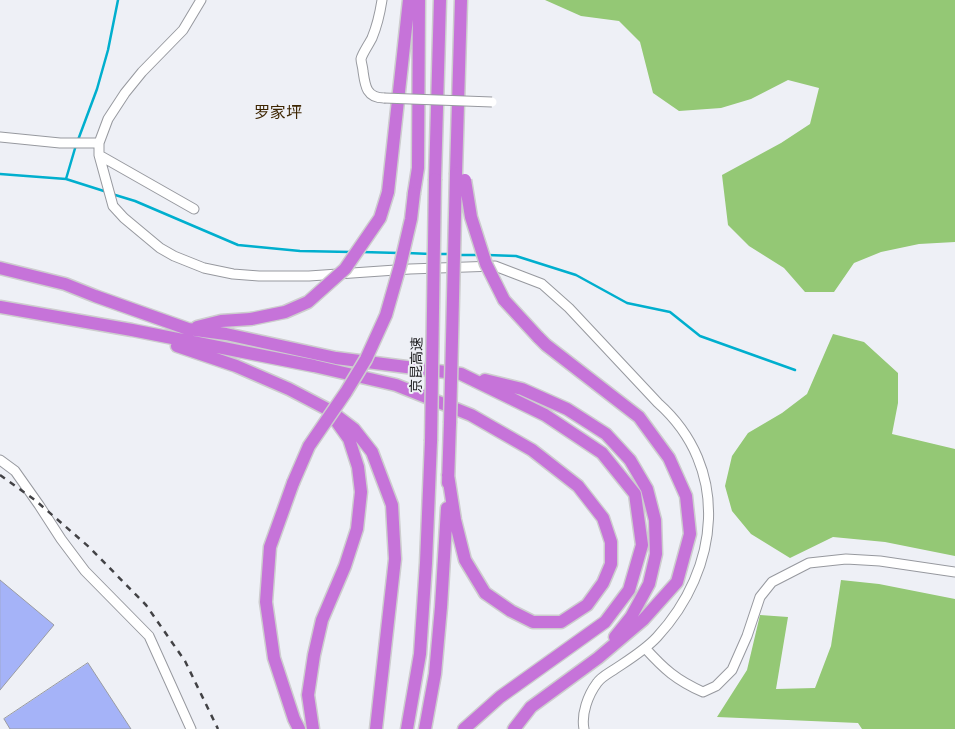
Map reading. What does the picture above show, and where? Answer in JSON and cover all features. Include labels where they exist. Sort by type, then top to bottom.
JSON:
[{"type":"highway","points":[[188,329],[221,321],[251,319],[285,312],[308,302],[345,269],[380,218],[388,192],[409,0]]},
{"type":"highway","points":[[299,729],[274,658],[266,602],[270,547],[309,446],[361,367],[386,315],[400,266],[411,218],[418,168],[420,0]]},
{"type":"highway","name":"京昆高速","points":[[407,729],[420,654],[426,563],[431,441],[440,0]]},
{"type":"highway","points":[[425,729],[436,665],[446,541],[461,176],[458,128],[461,0]]},
{"type":"highway","points":[[461,176],[471,217],[486,264],[504,300],[546,345],[639,417],[669,458],[686,496],[690,534],[677,582],[643,620],[598,658],[531,707],[514,729]]},
{"type":"highway","points":[[2,268],[65,284],[188,329],[226,334],[336,358],[461,374],[522,389],[568,408],[606,434],[630,460],[647,489],[655,520],[656,554],[649,584],[631,617],[598,658]]},
{"type":"highway","points":[[2,307],[132,330],[314,366],[396,385],[471,415],[532,450],[578,486],[603,518],[611,542],[611,564],[603,583],[587,605],[561,622],[533,622],[511,611],[486,593],[465,560],[454,520],[448,475]]},
{"type":"highway","points":[[132,330],[236,366],[289,389],[329,410],[354,429],[372,452],[392,505],[395,559],[376,729]]},
{"type":"highway","points":[[461,374],[545,415],[602,453],[635,494],[642,545],[629,590],[605,622],[500,697],[464,729]]},
{"type":"highway","points":[[313,729],[308,695],[314,655],[322,620],[345,566],[357,528],[361,492],[358,467],[349,439],[329,410]]},
{"type":"street","points":[[201,0],[183,30],[142,72],[125,93],[108,119],[99,144],[103,172],[113,206],[124,218],[160,248],[174,256],[197,265],[233,274],[310,276],[410,269],[495,266],[542,284],[569,308],[677,421],[697,454],[705,479],[709,504],[706,540],[692,585],[667,625],[645,648],[598,682],[587,700],[583,723],[584,729]]},
{"type":"street","points":[[382,0],[375,30],[368,48],[361,59],[364,82],[370,94],[384,98],[492,102]]},
{"type":"street","points":[[0,138],[99,144]]},
{"type":"street","points":[[99,154],[194,209]]},
{"type":"street","points":[[0,460],[14,471],[39,505],[60,539],[86,570],[149,636],[191,729]]},
{"type":"street","points":[[645,648],[666,670],[688,685],[703,692],[716,686],[732,670],[760,597],[772,582],[809,563],[846,559],[880,560],[955,572]]},
{"type":"green space","points":[[545,0],[955,0],[955,242],[919,244],[881,252],[854,263],[834,292],[805,292],[784,268],[749,246],[728,225],[722,175],[781,143],[810,124],[819,88],[788,80],[751,99],[721,108],[679,111],[653,93],[640,42],[619,21],[581,16]]},
{"type":"green space","points":[[833,334],[864,342],[898,373],[898,403],[892,434],[955,449],[955,556],[885,542],[833,537],[790,558],[751,534],[732,511],[725,486],[732,456],[748,433],[782,413],[807,394]]},
{"type":"green space","points":[[841,580],[879,584],[955,599],[955,729],[862,729],[858,723],[717,717],[747,670],[760,615],[788,617],[776,689],[815,688],[831,646]]},
{"type":"building","points":[[0,580],[54,625],[0,690]]},
{"type":"building","points":[[88,663],[131,729],[10,729],[4,719]]},
{"type":"waterway","points":[[78,140],[97,89],[108,50],[118,0]]},
{"type":"waterway","points":[[66,179],[76,145]]},
{"type":"waterway","points":[[0,174],[66,179],[107,192]]},
{"type":"waterway","points":[[112,194],[135,201],[238,245],[300,251],[351,252]]},
{"type":"waterway","points":[[362,252],[399,253]]},
{"type":"waterway","points":[[407,253],[431,254]]},
{"type":"waterway","points":[[439,254],[451,254]]},
{"type":"waterway","points":[[459,255],[479,255]]},
{"type":"waterway","points":[[487,255],[516,256],[576,275],[627,303],[670,312],[700,336],[795,370]]},
{"type":"railway","points":[[0,475],[35,500],[89,547],[146,605],[185,661],[218,729]]},
{"type":"district","name":"罗家坪","points":[[278,113]]}]
